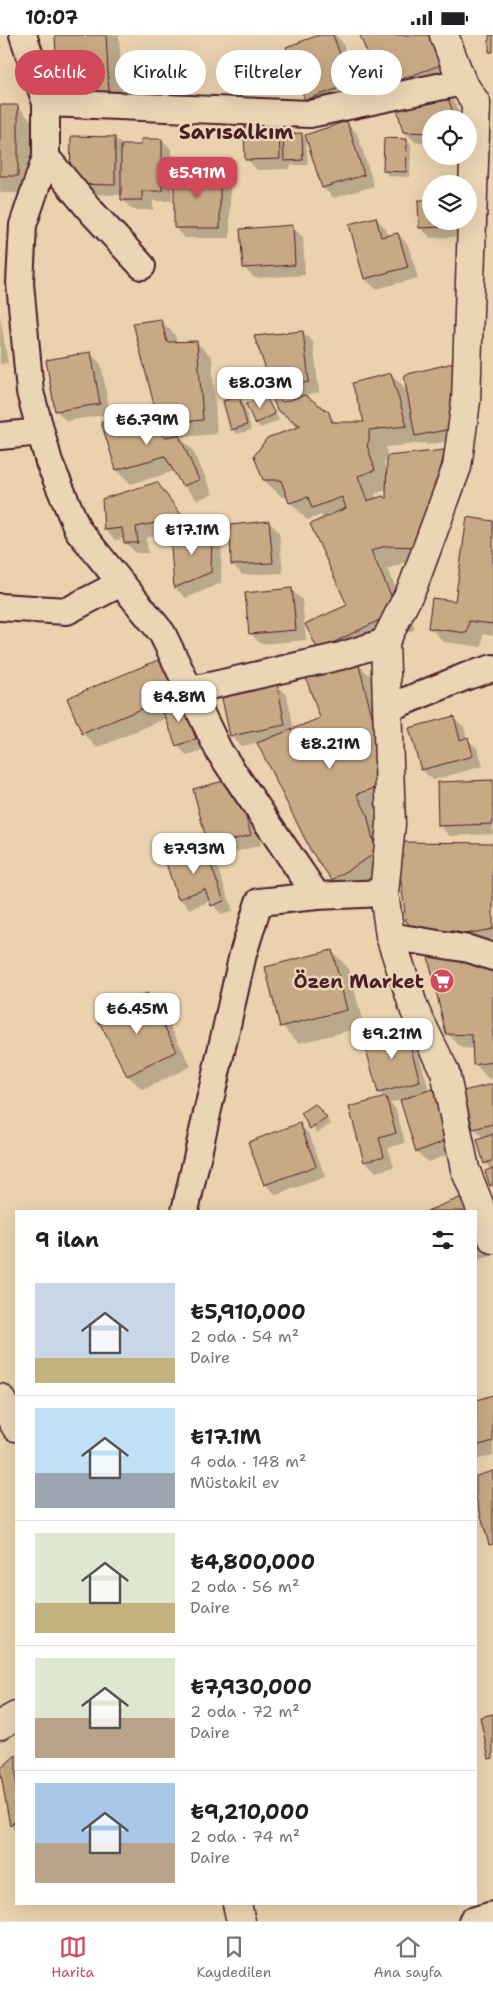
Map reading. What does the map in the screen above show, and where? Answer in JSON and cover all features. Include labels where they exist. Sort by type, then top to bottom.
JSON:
[{"type":"street","points":[[23,35],[46,103],[46,157],[23,225],[20,283],[30,392],[49,462],[78,530],[162,633],[192,691],[219,751],[317,896]]},
{"type":"street","points":[[444,35],[462,82],[476,103],[466,401],[457,467],[412,586],[386,642],[391,824],[384,893],[390,936],[415,1011],[445,1072],[465,1169],[493,1239]]},
{"type":"street","points":[[46,103],[310,114],[462,82]]},
{"type":"street","points":[[46,157],[91,211],[142,266]]},
{"type":"street","points":[[0,436],[41,432]]},
{"type":"street","points":[[0,607],[68,611],[120,583]]},
{"type":"street","points":[[192,691],[341,656],[386,642]]},
{"type":"street","points":[[388,708],[467,676],[493,668]]},
{"type":"street","points":[[186,1210],[244,953],[259,902],[317,896],[384,893]]},
{"type":"street","points":[[390,936],[468,949],[493,957]]},
{"type":"street","points":[[0,1398],[15,1425]]},
{"type":"street","points":[[0,1725],[15,1717]]},
{"type":"street","points":[[237,1905],[241,1921]]},
{"type":"street","points":[[472,1921],[493,1915]]},
{"type":"building","points":[[55,35],[106,35],[109,93],[105,93],[105,50],[56,50]]},
{"type":"building","points":[[319,35],[333,35],[339,50],[331,50],[331,91],[321,94],[321,50],[287,50],[286,47]]},
{"type":"building","points":[[360,35],[432,35],[443,64],[402,79],[402,50],[366,50]]},
{"type":"building","points":[[489,35],[493,35],[493,52],[489,52]]},
{"type":"building","points":[[446,92],[452,110],[422,110],[422,133],[403,132],[397,109]]},
{"type":"building","points":[[303,95],[319,95],[305,100]]},
{"type":"building","points":[[0,105],[18,105],[18,176],[0,176]]},
{"type":"building","points":[[347,121],[364,175],[322,188],[305,135]]},
{"type":"building","points":[[279,125],[280,159],[245,160],[244,127]]},
{"type":"building","points":[[302,133],[303,160],[284,161],[283,134]]},
{"type":"building","points":[[71,136],[115,137],[115,185],[70,184]]},
{"type":"building","points":[[384,138],[407,139],[406,172],[383,171]]},
{"type":"building","points":[[141,139],[162,139],[162,191],[142,191],[142,200],[121,200],[121,145],[141,145]]},
{"type":"building","points":[[174,169],[220,169],[220,228],[174,228]]},
{"type":"building","points":[[418,200],[422,200],[422,228],[419,228]]},
{"type":"building","points":[[376,217],[381,237],[398,233],[408,267],[364,279],[349,224]]},
{"type":"building","points":[[293,225],[295,265],[243,268],[240,229]]},
{"type":"building","points":[[161,319],[167,342],[197,341],[203,420],[159,424],[133,323]]},
{"type":"building","points":[[303,331],[309,382],[273,389],[254,336]]},
{"type":"building","points":[[91,352],[100,404],[55,411],[46,360]]},
{"type":"building","points":[[457,362],[456,428],[415,436],[404,375]]},
{"type":"building","points":[[391,373],[407,426],[369,430],[367,445],[375,470],[358,476],[367,501],[383,496],[386,499],[387,456],[445,450],[421,547],[385,546],[371,551],[398,611],[318,650],[305,624],[347,605],[310,524],[346,508],[342,497],[312,508],[308,497],[289,503],[281,480],[263,480],[254,456],[267,438],[301,426],[277,410],[271,394],[283,402],[305,395],[329,412],[332,422],[364,422],[352,383]]},
{"type":"building","points":[[265,395],[275,414],[255,424],[246,404]]},
{"type":"building","points":[[239,396],[247,425],[231,430],[223,401]]},
{"type":"building","points":[[153,414],[164,437],[179,435],[199,480],[182,486],[165,456],[116,470],[101,422]]},
{"type":"building","points":[[157,482],[183,517],[136,527],[138,543],[124,543],[122,528],[104,530],[102,499]]},
{"type":"building","points":[[467,517],[493,521],[493,624],[469,621],[467,633],[428,628],[432,598],[455,601]]},
{"type":"building","points":[[269,521],[273,563],[231,565],[230,525]]},
{"type":"building","points":[[212,524],[211,572],[174,588],[171,547],[190,530]]},
{"type":"building","points":[[292,588],[296,630],[249,634],[245,593]]},
{"type":"building","points":[[170,655],[185,690],[82,734],[67,698]]},
{"type":"building","points":[[358,662],[377,735],[378,787],[357,794],[367,814],[376,853],[332,880],[311,851],[257,743],[320,718],[306,678]]},
{"type":"building","points":[[277,683],[285,725],[230,736],[221,694]]},
{"type":"building","points":[[182,700],[196,739],[176,746],[162,708]]},
{"type":"building","points":[[454,716],[460,740],[468,737],[473,756],[421,770],[409,728]]},
{"type":"building","points":[[235,778],[251,835],[208,846],[193,789]]},
{"type":"building","points":[[493,780],[493,824],[438,826],[437,782]]},
{"type":"building","points":[[396,842],[493,843],[493,929],[465,934],[453,931],[417,933],[406,921]]},
{"type":"building","points":[[204,846],[224,901],[211,906],[205,889],[178,899],[165,860]]},
{"type":"building","points":[[332,950],[347,1010],[280,1027],[265,967]]},
{"type":"building","points":[[427,952],[469,959],[493,972],[493,1062],[473,1065],[472,1035],[446,1034]]},
{"type":"building","points":[[147,993],[177,1051],[127,1076],[97,1018]]},
{"type":"building","points":[[405,1026],[420,1082],[378,1093],[363,1038]]},
{"type":"building","points":[[447,1084],[458,1136],[416,1152],[400,1100]]},
{"type":"building","points":[[493,1084],[493,1124],[473,1129],[463,1091]]},
{"type":"building","points":[[386,1097],[396,1133],[379,1138],[384,1156],[364,1162],[349,1107]]},
{"type":"building","points":[[315,1104],[327,1118],[310,1129],[301,1113]]},
{"type":"building","points":[[300,1123],[316,1166],[264,1185],[248,1142]]},
{"type":"building","points":[[493,1134],[493,1160],[484,1164],[477,1140]]},
{"type":"building","points":[[493,1168],[493,1185],[490,1186],[485,1171]]},
{"type":"building","points":[[472,1193],[489,1244],[477,1247],[477,1210],[430,1210]]},
{"type":"building","points":[[493,1395],[493,1441],[477,1446],[477,1400]]},
{"type":"building","points":[[493,1471],[493,1544],[489,1545],[477,1501],[477,1476]]},
{"type":"building","points":[[493,1714],[493,1758],[489,1759],[480,1717]]},
{"type":"building","points":[[15,1756],[15,1821],[10,1826],[0,1769]]},
{"type":"place","name":"Özen Market","points":[[442,981]]},
{"type":"district","name":"Sarısalkım","points":[[236,132]]}]
